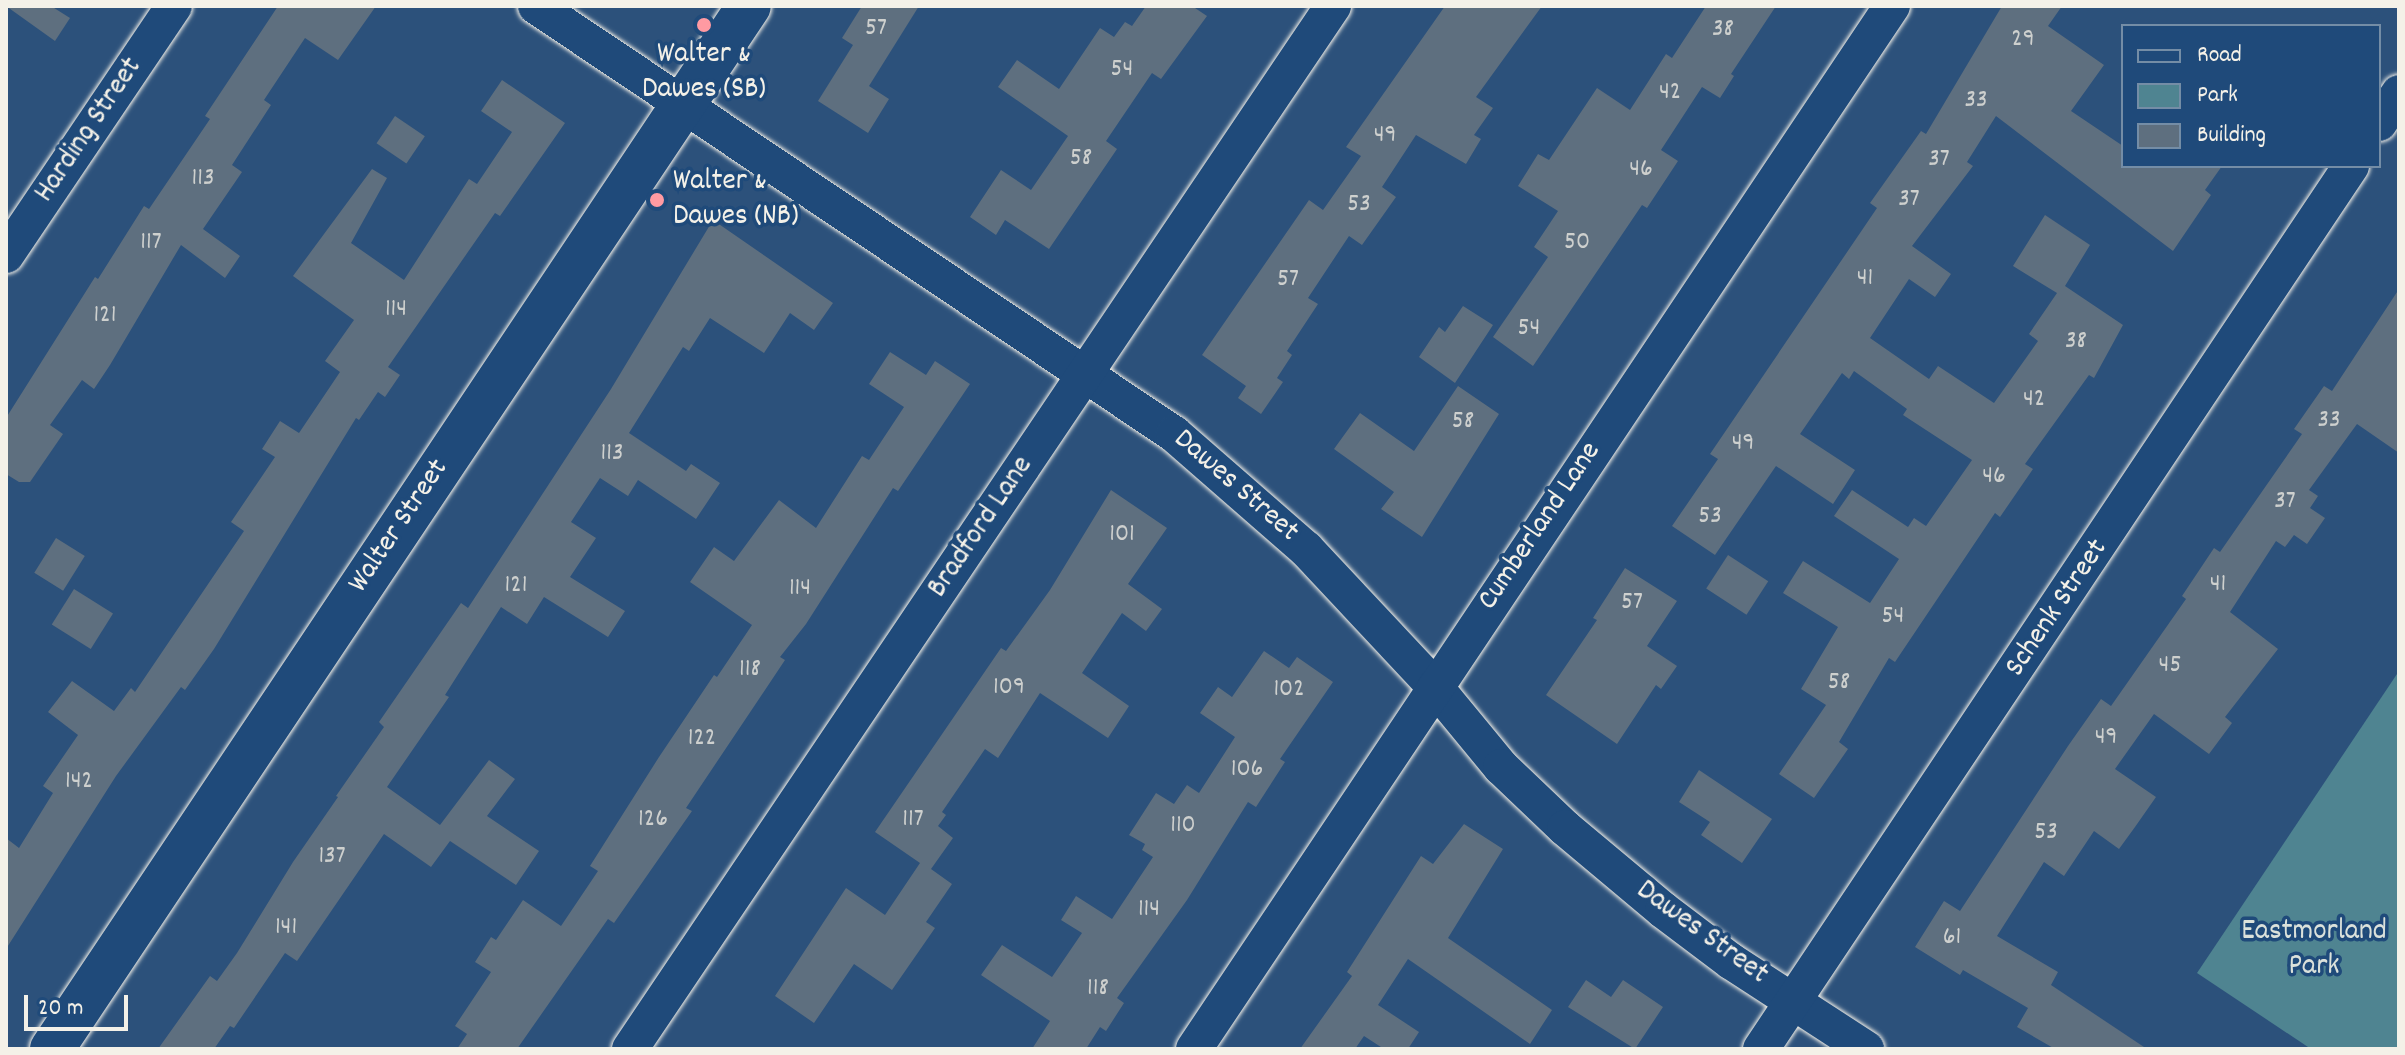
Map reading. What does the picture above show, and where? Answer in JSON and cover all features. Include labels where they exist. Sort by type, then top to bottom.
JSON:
[{"type":"street","name":"Harding Street","points":[[6,255],[174,6]]},
{"type":"street","name":"Dawes Street","points":[[536,6],[1174,434],[1306,549],[1435,687],[1501,767],[1565,828],[1663,910],[1866,1049]]},
{"type":"street","name":"Walter Street","points":[[52,1049],[749,6]]},
{"type":"street","name":"Bradford Lane","points":[[630,1049],[1088,374],[1333,6]]},
{"type":"street","name":"Cumberland Lane","points":[[1194,1049],[1892,6]]},
{"type":"street","points":[[2381,120],[2399,93]]},
{"type":"street","name":"Schenk Street","points":[[1761,1049],[2350,168]]},
{"type":"green space","name":"Eastmorland Park","points":[[2399,671],[2399,1049],[2311,1049],[2197,973]]},
{"type":"building","points":[[6,6],[51,6],[70,18],[55,41]]},
{"type":"building","points":[[278,6],[376,6],[338,60],[305,38],[264,100],[271,105],[232,165],[242,172],[203,229],[240,256],[225,278],[181,245],[94,389],[82,380],[50,425],[63,434],[30,482],[19,482],[6,474],[6,418],[95,277],[98,279],[144,206],[149,209],[210,119],[205,116]]},
{"type":"building","points":[[862,6],[919,6],[869,86],[889,99],[868,133],[818,101],[853,45],[842,38]]},
{"type":"building","points":[[1146,6],[1192,6],[1207,16],[1161,79],[1152,73],[1106,141],[1117,149],[1049,249],[1005,220],[996,235],[970,217],[1001,170],[1031,190],[1068,136],[998,87],[1017,60],[1059,89],[1100,28],[1114,37],[1125,22],[1132,26]]},
{"type":"building","points":[[1445,6],[1542,6],[1476,97],[1493,108],[1474,135],[1481,139],[1466,164],[1416,135],[1382,187],[1396,197],[1362,245],[1349,236],[1308,298],[1318,304],[1287,351],[1292,355],[1277,378],[1283,382],[1261,414],[1238,398],[1246,386],[1202,355],[1309,200],[1323,210],[1361,156],[1346,147]]},
{"type":"building","points":[[1706,6],[1776,6],[1731,74],[1734,76],[1720,98],[1702,87],[1661,150],[1678,161],[1647,208],[1642,205],[1533,366],[1493,337],[1548,257],[1534,247],[1558,211],[1518,186],[1538,154],[1549,160],[1597,88],[1630,110],[1666,54],[1672,58]]},
{"type":"building","points":[[2002,6],[2062,6],[2048,26],[2104,65],[2071,111],[2121,145],[2121,168],[2221,168],[2205,190],[2211,195],[2173,251],[1996,116],[1967,162],[1973,166],[1912,246],[1951,274],[1935,297],[1909,279],[1870,338],[1929,379],[1938,366],[1994,403],[2038,341],[2029,334],[2057,293],[2013,266],[2045,215],[2090,245],[2065,286],[2123,325],[2094,378],[2089,375],[2025,464],[2033,469],[2000,517],[1995,513],[1895,662],[1889,658],[1839,742],[1848,749],[1814,798],[1779,774],[1826,705],[1801,689],[1838,627],[1783,593],[1803,561],[1870,603],[1899,559],[1834,516],[1852,490],[1908,527],[1914,518],[1926,526],[1972,460],[1903,415],[1907,409],[1854,371],[1849,379],[1842,373],[1800,434],[1855,470],[1833,504],[1776,466],[1715,555],[1672,526],[1718,459],[1710,454],[1877,208],[1870,203],[1921,131],[1926,134]]},
{"type":"building","points":[[502,80],[565,123],[500,216],[495,213],[388,367],[400,375],[385,397],[378,392],[359,420],[356,418],[214,649],[185,690],[181,687],[116,776],[6,949],[6,838],[19,848],[53,793],[43,786],[78,735],[48,712],[72,681],[114,711],[131,688],[135,692],[244,531],[231,522],[275,457],[262,449],[280,421],[299,433],[340,372],[325,361],[354,320],[293,276],[372,169],[387,178],[351,243],[404,280],[469,179],[477,184],[512,132],[481,111]]},
{"type":"building","points":[[395,116],[425,136],[406,163],[377,143]]},
{"type":"building","points":[[713,220],[833,303],[814,330],[790,313],[764,353],[710,318],[689,351],[683,347],[629,433],[686,471],[691,464],[720,483],[696,519],[638,480],[628,496],[600,478],[571,522],[596,538],[570,577],[625,611],[608,637],[544,597],[527,624],[501,607],[445,695],[449,697],[387,787],[440,825],[489,760],[515,779],[487,816],[539,851],[516,885],[450,841],[431,867],[384,834],[297,961],[285,953],[234,1028],[230,1026],[214,1049],[158,1049],[210,976],[217,981],[237,953],[293,862],[384,727],[379,722],[461,603],[468,608],[611,389]]},
{"type":"building","points":[[2399,289],[2399,453],[2357,424],[2309,490],[2318,496],[2310,508],[2325,518],[2307,544],[2294,535],[2285,547],[2276,541],[2230,612],[2278,649],[2225,717],[2232,723],[2209,754],[2154,714],[2115,769],[2156,797],[2135,827],[2119,849],[2094,831],[2064,876],[2044,862],[1997,936],[2058,972],[2051,985],[2147,1049],[2055,1049],[2017,1027],[2028,1008],[1963,970],[1960,975],[1915,947],[1944,901],[1960,911],[2101,699],[2111,706],[2186,599],[2182,596],[2214,548],[2220,552],[2302,434],[2294,429],[2324,386],[2332,391]]},
{"type":"building","points":[[1463,306],[1493,325],[1455,383],[1419,357],[1439,327],[1445,332]]},
{"type":"building","points":[[890,352],[926,375],[935,361],[970,384],[898,491],[893,488],[806,624],[780,657],[785,660],[686,808],[692,811],[614,923],[608,919],[517,1049],[457,1049],[467,1034],[455,1026],[491,972],[475,962],[491,937],[496,940],[523,900],[561,926],[598,871],[590,866],[659,757],[752,625],[690,582],[714,547],[734,561],[779,500],[816,528],[862,456],[869,460],[904,407],[869,384]]},
{"type":"building","points":[[1458,386],[1499,414],[1422,537],[1381,509],[1394,492],[1334,449],[1360,413],[1414,451]]},
{"type":"building","points":[[1111,490],[1167,528],[1128,584],[1162,609],[1146,631],[1122,613],[1082,673],[1129,706],[1108,738],[1040,693],[998,758],[985,749],[942,812],[946,815],[938,826],[953,838],[931,869],[952,884],[926,922],[935,928],[892,990],[854,964],[814,1023],[775,996],[846,888],[885,915],[920,863],[875,832],[1001,648],[1006,651],[1050,590]]},
{"type":"building","points":[[56,538],[85,556],[63,591],[34,573]]},
{"type":"building","points":[[1728,555],[1768,581],[1746,615],[1706,589]]},
{"type":"building","points":[[1625,568],[1677,601],[1647,646],[1677,666],[1661,689],[1656,685],[1617,744],[1546,695],[1597,620],[1593,618]]},
{"type":"building","points":[[74,589],[113,613],[91,649],[52,625]]},
{"type":"building","points":[[1264,651],[1289,668],[1297,657],[1333,682],[1280,759],[1285,762],[1256,807],[1248,802],[1187,900],[1117,998],[1124,1003],[1106,1031],[1100,1027],[1086,1049],[1032,1049],[1050,1021],[981,975],[1002,945],[1052,977],[1082,933],[1061,920],[1076,896],[1112,919],[1153,857],[1142,850],[1145,844],[1129,835],[1156,793],[1174,804],[1187,785],[1199,793],[1235,737],[1200,713],[1218,687],[1232,697]]},
{"type":"building","points":[[1699,770],[1772,819],[1742,863],[1701,835],[1710,822],[1679,802]]},
{"type":"building","points":[[1464,824],[1503,849],[1448,938],[1552,1010],[1530,1044],[1408,959],[1378,1005],[1419,1032],[1408,1049],[1384,1049],[1364,1036],[1355,1049],[1300,1049],[1352,976],[1347,972],[1421,856],[1433,864]]},
{"type":"building","points":[[1586,980],[1611,997],[1623,980],[1663,1007],[1635,1049],[1568,1007]]},
{"type":"place","name":"Walter & Dawes (SB)","points":[[704,25]]},
{"type":"place","name":"Walter & Dawes (NB)","points":[[657,200]]}]
